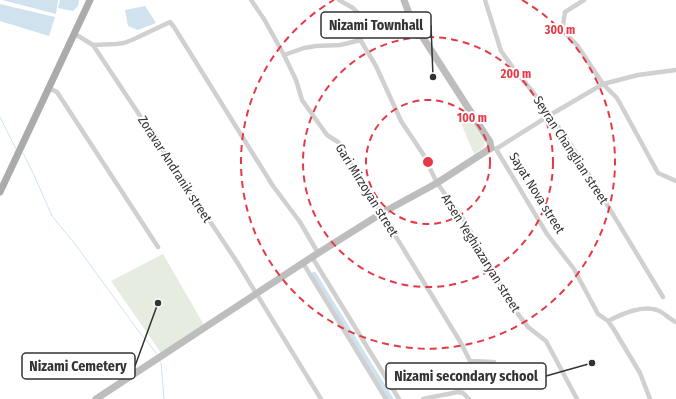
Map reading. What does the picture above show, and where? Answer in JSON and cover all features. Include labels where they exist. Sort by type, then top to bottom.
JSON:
[{"type":"main road","points":[[0,192],[90,0]]},
{"type":"main road","name":"Sayat Nova street","points":[[404,0],[411,19],[493,149]]},
{"type":"main road","points":[[96,399],[315,255],[382,213],[493,149]]},
{"type":"street","name":"Gari Mirzoyan street","points":[[251,0],[264,19],[284,55],[296,80],[302,100],[327,135],[338,142],[461,343],[470,362],[494,362]]},
{"type":"street","name":"Arsen Yeghiazaryan street","points":[[339,0],[353,8],[358,14],[355,31],[376,66],[401,121],[423,154],[437,182],[464,220],[514,309],[528,327],[546,341],[576,399]]},
{"type":"street","name":"Seyran Changlian street","points":[[484,0],[502,51],[516,72],[534,92],[571,146],[663,297]]},
{"type":"street","points":[[584,0],[565,12],[563,25],[564,32],[577,45],[603,84],[617,98],[658,174],[676,181]]},
{"type":"street","points":[[75,34],[93,45],[124,43],[170,22],[273,186],[300,222],[315,255],[373,357],[399,399]]},
{"type":"street","points":[[284,55],[304,48],[340,45],[361,40]]},
{"type":"street","name":"Zoravar Andranik street","points":[[93,45],[237,262],[321,399]]},
{"type":"street","points":[[493,149],[603,84],[638,75],[676,70]]},
{"type":"street","points":[[49,88],[56,92],[158,247]]},
{"type":"street","name":"Sayat Nova street","points":[[493,149],[547,234],[574,269],[598,314],[608,321],[640,373],[650,399]]},
{"type":"street","points":[[303,263],[386,399]]},
{"type":"street","points":[[608,321],[620,315],[643,309],[656,310],[665,314],[676,322]]},
{"type":"street","points":[[364,362],[373,357]]},
{"type":"street","points":[[423,399],[458,392],[463,393],[469,399]]},
{"type":"shaded area","points":[[471,118],[485,140],[484,147],[474,154],[461,123]]},
{"type":"shaded area","points":[[163,254],[204,325],[161,353],[111,281]]},
{"type":"water","points":[[2,0],[58,0],[56,14]]},
{"type":"water","points":[[60,0],[79,0],[78,6],[73,11],[58,8]]},
{"type":"water","points":[[0,4],[55,17],[49,36],[0,21]]},
{"type":"water","points":[[145,6],[156,23],[138,30],[128,26],[125,10]]},
{"type":"waterway","points":[[0,117],[16,149]]},
{"type":"waterway","points":[[23,153],[52,216],[75,244],[157,354]]},
{"type":"waterway","points":[[314,274],[391,399]]},
{"type":"waterway","points":[[161,362],[164,399]]},
{"type":"place","name":"Nizami Townhall","points":[[433,77]]},
{"type":"place","name":"Nizami Cemetery","points":[[158,303]]},
{"type":"place","name":"Nizami secondary school","points":[[592,363]]}]
